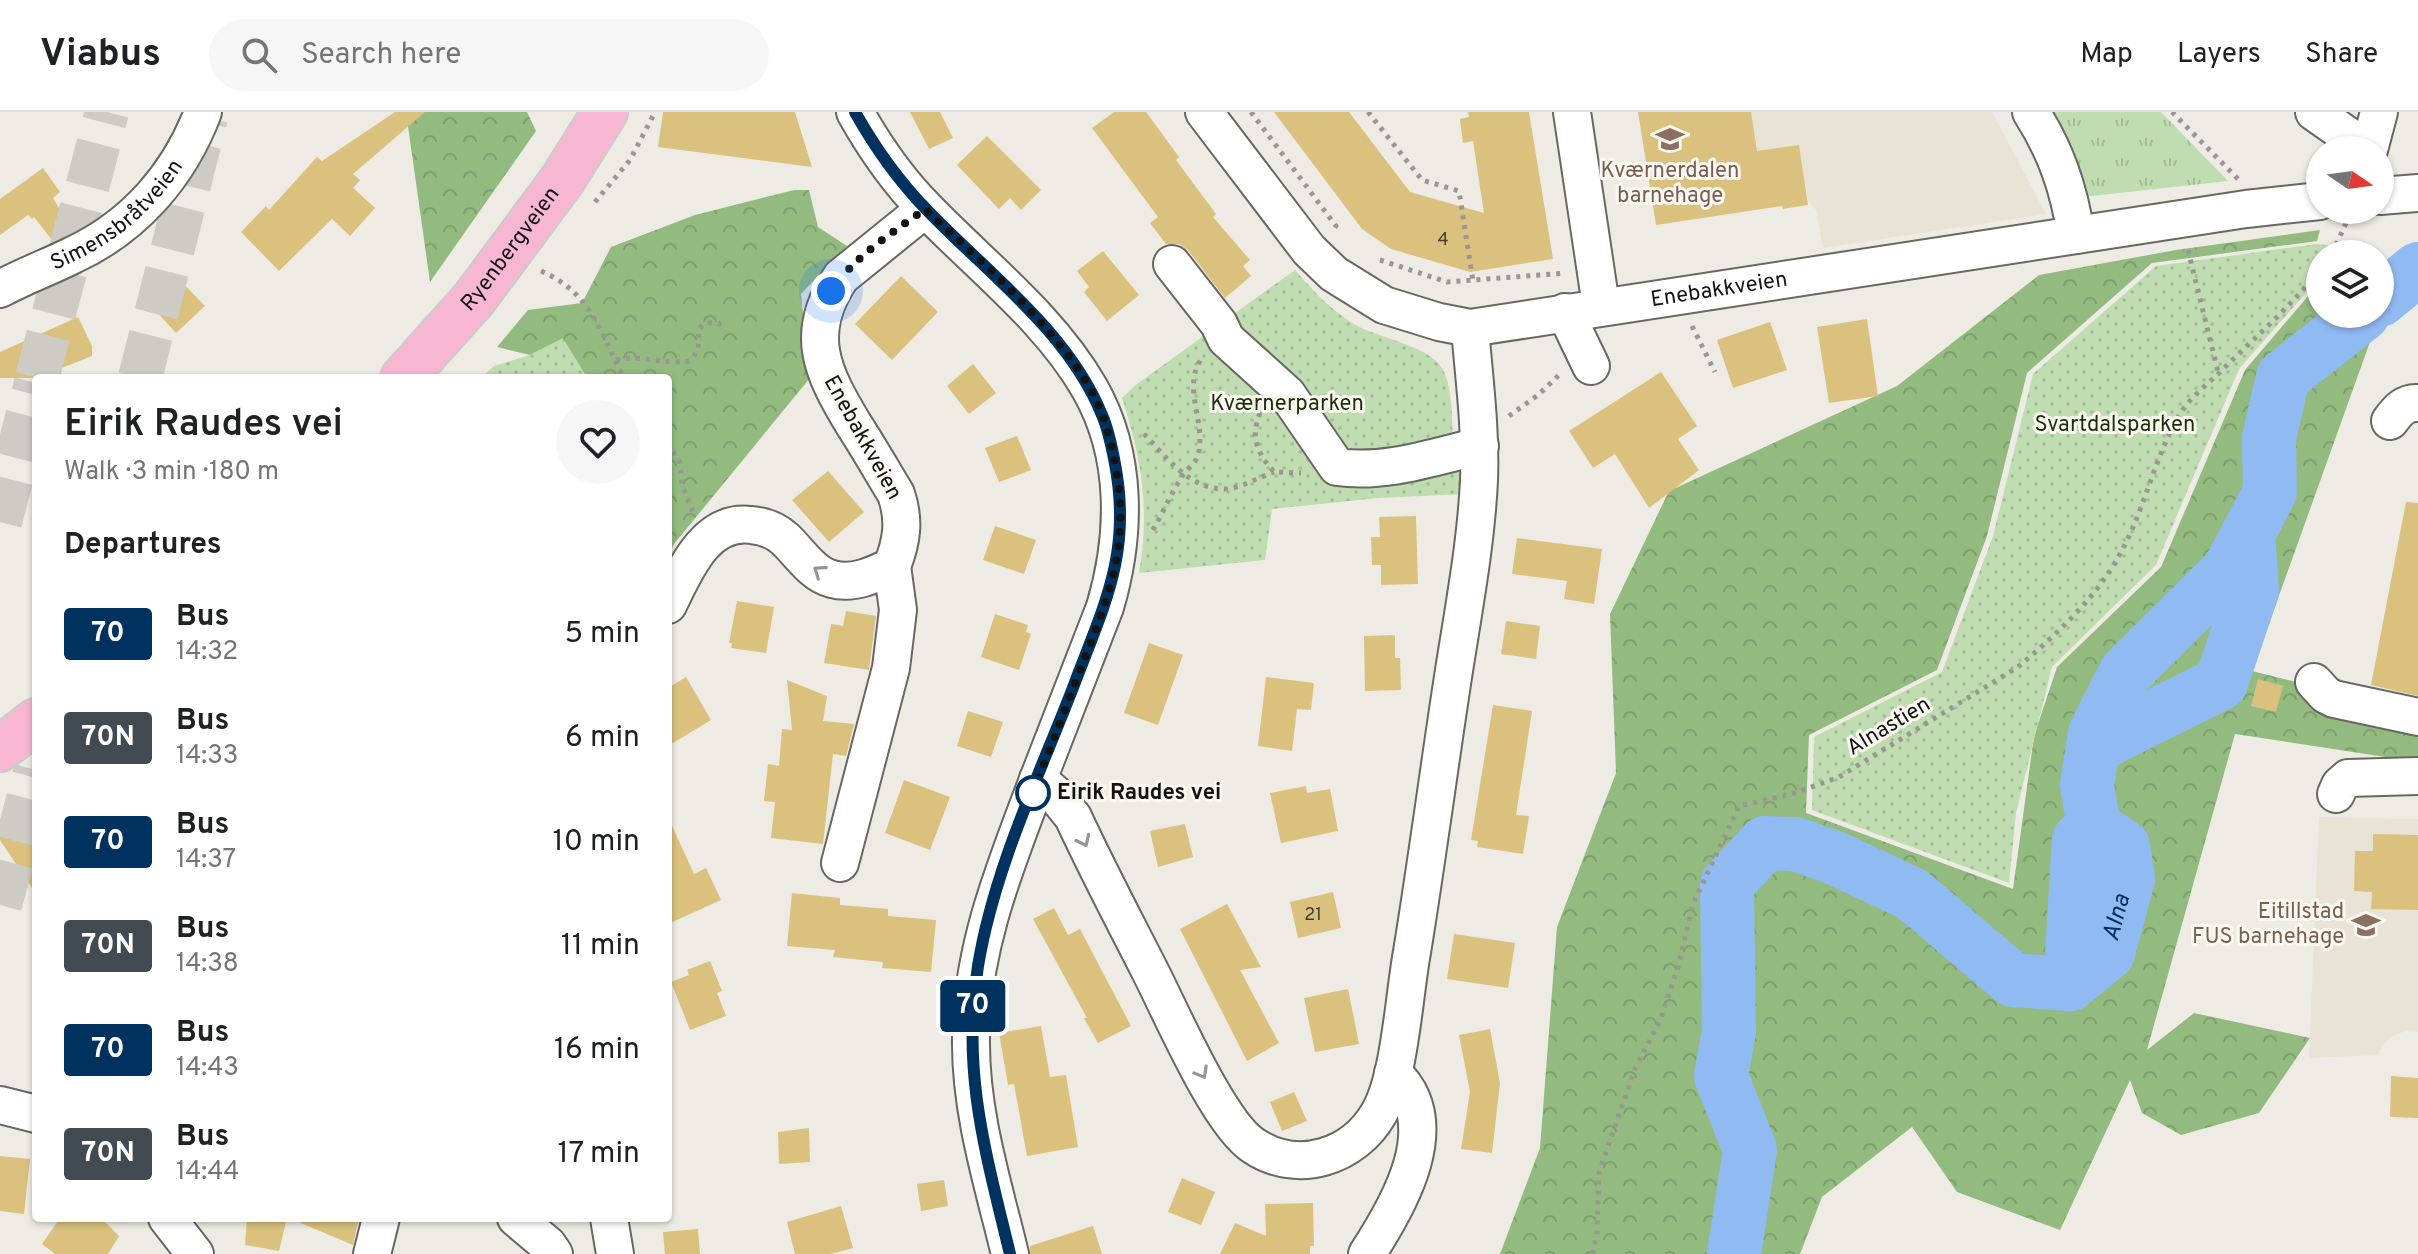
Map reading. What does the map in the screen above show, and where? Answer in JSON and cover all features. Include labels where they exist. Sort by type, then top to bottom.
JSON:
[{"type":"main road","name":"Ryenbergveien","points":[[407,374],[474,299],[563,179],[605,112]]},
{"type":"main road","points":[[0,749],[32,724]]},
{"type":"street","name":"Simensbråtveien","points":[[0,289],[87,248],[139,212],[178,163],[203,112]]},
{"type":"street","points":[[855,112],[867,133],[925,209],[1000,280],[1053,338],[1090,388],[1110,438],[1120,490],[1121,520],[1114,576],[1105,607],[1004,868],[978,966],[971,1039],[973,1083],[979,1125],[1010,1254]]},
{"type":"street","name":"Enebakkveien","points":[[1204,112],[1309,250],[1334,274],[1384,305],[1470,328],[2246,209],[2306,210]]},
{"type":"street","points":[[1572,112],[1601,306]]},
{"type":"street","points":[[2031,112],[2060,168],[2069,193],[2076,235]]},
{"type":"street","points":[[2314,112],[2348,136]]},
{"type":"street","points":[[2371,136],[2379,112]]},
{"type":"street","points":[[2394,195],[2418,193]]},
{"type":"street","name":"Enebakkveien","points":[[892,566],[901,537],[901,509],[889,482],[833,390],[823,366],[820,322],[831,291],[841,277],[925,209]]},
{"type":"street","points":[[1172,264],[1219,324],[1226,339],[1287,394],[1337,467],[1383,469],[1491,435]]},
{"type":"street","points":[[1565,312],[1587,358]]},
{"type":"street","points":[[1038,779],[1073,817],[1182,1036],[1232,1125],[1253,1146],[1278,1157],[1321,1157],[1347,1149],[1358,1141],[1380,1112],[1393,1073],[1477,577],[1479,483],[1491,435],[1470,328]]},
{"type":"street","points":[[672,597],[693,558],[714,535],[733,524],[762,526],[772,530],[821,575],[832,579],[859,580],[892,566],[898,610],[891,668],[840,863]]},
{"type":"street","points":[[2314,682],[2334,699],[2418,717]]},
{"type":"street","points":[[2336,794],[2348,778],[2418,776]]},
{"type":"street","points":[[1367,1254],[1393,1216],[1412,1171],[1415,1111],[1403,1083],[1393,1073]]},
{"type":"street","points":[[0,1105],[32,1113]]},
{"type":"street","points":[[170,1222],[195,1254]]},
{"type":"street","points":[[372,1254],[380,1222]]},
{"type":"street","points":[[521,1222],[554,1254]]},
{"type":"street","points":[[610,1222],[615,1254]]},
{"type":"path","points":[[588,211],[630,160],[655,112]]},
{"type":"path","points":[[1368,112],[1422,180],[1459,191],[1473,281]]},
{"type":"path","points":[[2172,112],[2244,186],[2246,209]]},
{"type":"path","points":[[2186,241],[2218,373]]},
{"type":"path","points":[[1368,254],[1388,265],[1447,282],[1578,272]]},
{"type":"path","points":[[529,266],[562,280],[578,294],[608,341],[622,374]]},
{"type":"path","name":"Alnastien","points":[[1593,1254],[1599,1172],[1635,1069],[1661,1018],[1678,967],[1693,904],[1739,806],[1792,794],[1839,777],[2018,667],[2035,653],[2086,600],[2119,556],[2153,470],[2181,412],[2306,287]]},
{"type":"path","points":[[616,360],[634,356],[653,362],[690,361],[700,343],[698,330],[702,324],[724,325]]},
{"type":"path","points":[[1695,332],[1715,372]]},
{"type":"path","points":[[1154,528],[1184,474],[1198,458],[1200,440],[1194,369],[1203,357],[1226,339]]},
{"type":"path","points":[[1491,435],[1587,358]]},
{"type":"path","points":[[1142,432],[1184,474],[1202,486],[1228,489],[1274,472]]},
{"type":"path","points":[[672,450],[680,463],[682,485],[693,513],[714,535]]},
{"type":"shaded area","points":[[1750,112],[1992,112],[2046,214],[1823,248],[1816,210],[1808,200],[1799,145],[1757,152]]},
{"type":"shaded area","name":"Eitillstad FUS barnehage","points":[[2319,817],[2418,819],[2418,1032],[2405,1031],[2393,1036],[2385,1042],[2378,1055],[2309,1058]]},
{"type":"green space","points":[[406,112],[527,112],[536,131],[430,282]]},
{"type":"green space","points":[[2048,112],[2161,112],[2228,181],[2083,197]]},
{"type":"green space","points":[[794,190],[809,190],[818,227],[847,246],[801,294],[810,378],[672,548],[672,374],[585,374],[563,339],[530,355],[497,347],[528,310],[582,303],[611,247],[695,215]]},
{"type":"green space","points":[[2320,230],[2317,240],[2306,240],[2306,242],[2152,263],[2027,373],[1987,536],[1937,670],[1809,735],[1806,813],[2013,889],[2034,736],[2057,667],[2161,567],[2245,370],[2306,298],[2306,328],[2375,328],[2252,671],[2418,712],[2418,762],[2235,734],[2147,1050],[2194,1013],[2310,1038],[2259,1113],[2181,1135],[2142,1113],[2130,1080],[2060,1230],[1957,1192],[1912,1127],[1822,1197],[1800,1254],[1500,1254],[1540,1148],[1557,927],[1616,773],[1610,614],[1669,491],[1897,386],[2039,275],[2176,250]]},
{"type":"green space","name":"Svartdalsparken","points":[[2306,245],[2306,293],[2239,369],[2156,565],[2052,667],[2016,813],[2009,883],[1812,810],[1814,737],[1942,672],[1993,536],[2033,374],[2156,266]]},
{"type":"green space","name":"Kværnerparken","points":[[1295,270],[1346,319],[1425,353],[1442,368],[1451,401],[1453,466],[1465,475],[1465,494],[1379,498],[1272,509],[1265,560],[1139,573],[1144,527],[1142,485],[1135,442],[1122,398]]},
{"type":"green space","points":[[563,338],[585,374],[485,374],[494,366],[530,355]]},
{"type":"building","points":[[395,112],[425,112],[353,174],[360,180],[353,188],[375,208],[350,236],[332,219],[279,271],[241,232],[266,206],[269,210],[317,157],[322,161]]},
{"type":"building","points":[[663,112],[795,112],[812,167],[658,147]]},
{"type":"building","points":[[910,112],[940,112],[953,138],[929,149]]},
{"type":"building","points":[[1114,112],[1146,112],[1179,157],[1176,160],[1216,214],[1213,217],[1250,260],[1243,266],[1251,276],[1225,298],[1188,250],[1179,244],[1166,244],[1150,223],[1158,217],[1092,128]]},
{"type":"building","points":[[1274,112],[1349,112],[1410,192],[1484,213],[1473,141],[1463,143],[1460,119],[1469,117],[1468,112],[1529,112],[1553,259],[1470,272],[1391,249],[1362,229]]},
{"type":"building","points":[[1638,112],[1751,112],[1757,151],[1799,145],[1808,205],[1783,209],[1782,206],[1656,225]]},
{"type":"building","points":[[987,136],[1041,190],[1021,210],[1010,198],[999,209],[957,165]]},
{"type":"building","points":[[43,168],[60,192],[53,198],[71,228],[52,240],[34,217],[32,219],[28,215],[0,235],[0,199]]},
{"type":"building","points":[[1103,251],[1139,295],[1107,321],[1084,292],[1089,287],[1077,271]]},
{"type":"building","points":[[172,272],[205,306],[176,333],[144,298]]},
{"type":"building","points":[[901,276],[938,312],[892,360],[855,324]]},
{"type":"building","points":[[78,317],[92,346],[92,356],[59,369],[62,374],[32,374],[32,378],[0,378],[0,352]]},
{"type":"building","points":[[1867,319],[1878,396],[1829,403],[1817,327]]},
{"type":"building","points":[[1770,322],[1787,370],[1733,388],[1717,340]]},
{"type":"building","points":[[973,364],[996,393],[969,414],[947,386]]},
{"type":"building","points":[[1661,372],[1697,426],[1678,439],[1699,470],[1649,508],[1615,454],[1593,468],[1569,431]]},
{"type":"building","points":[[1017,436],[1031,470],[999,482],[985,448]]},
{"type":"building","points":[[828,471],[864,512],[829,542],[792,500]]},
{"type":"building","points":[[2406,502],[2418,503],[2418,696],[2371,685]]},
{"type":"building","points":[[1416,516],[1418,584],[1381,585],[1381,565],[1372,565],[1371,537],[1380,537],[1379,517]]},
{"type":"building","points":[[995,526],[1036,540],[1024,574],[983,560]]},
{"type":"building","points":[[1517,538],[1602,549],[1594,604],[1564,599],[1567,581],[1512,574]]},
{"type":"building","points":[[737,601],[774,607],[766,653],[731,648],[732,643],[729,643]]},
{"type":"building","points":[[846,611],[876,616],[869,670],[824,663],[831,624],[843,626]]},
{"type":"building","points":[[995,614],[1028,625],[1026,632],[1031,634],[1019,670],[981,657]]},
{"type":"building","points":[[1506,621],[1540,626],[1536,659],[1501,654]]},
{"type":"building","points":[[1395,635],[1395,658],[1400,658],[1401,690],[1365,691],[1364,636]]},
{"type":"building","points":[[1149,643],[1183,655],[1158,725],[1124,713]]},
{"type":"building","points":[[686,677],[711,720],[672,744],[672,686]]},
{"type":"building","points":[[1266,677],[1314,683],[1311,710],[1297,709],[1292,751],[1258,746]]},
{"type":"building","points":[[2258,679],[2283,686],[2276,712],[2251,706]]},
{"type":"building","points":[[787,680],[827,696],[823,721],[854,724],[846,756],[833,754],[823,844],[771,838],[775,802],[764,801],[768,764],[779,766],[782,729],[792,730]]},
{"type":"building","points":[[1493,705],[1532,711],[1516,815],[1529,816],[1523,854],[1477,847],[1478,841],[1471,840]]},
{"type":"building","points":[[968,711],[1003,722],[991,757],[957,746]]},
{"type":"building","points":[[904,780],[950,797],[930,850],[885,833]]},
{"type":"building","points":[[1306,786],[1307,793],[1330,789],[1338,831],[1281,843],[1270,793]]},
{"type":"building","points":[[32,806],[32,888],[0,840],[0,827]]},
{"type":"building","points":[[1185,824],[1193,857],[1158,867],[1150,831]]},
{"type":"building","points":[[672,826],[694,874],[706,868],[721,900],[672,922]]},
{"type":"building","points":[[2373,834],[2418,835],[2418,910],[2371,909],[2372,892],[2354,891],[2355,851],[2373,851]]},
{"type":"building","points":[[1333,892],[1341,928],[1298,938],[1290,902]]},
{"type":"building","points":[[792,893],[840,898],[840,905],[888,909],[888,916],[936,920],[931,972],[882,968],[883,962],[833,957],[835,950],[787,946]]},
{"type":"building","points":[[1227,904],[1261,967],[1240,970],[1279,1043],[1247,1061],[1180,929]]},
{"type":"building","points":[[1054,908],[1068,935],[1080,929],[1131,1026],[1098,1043],[1033,919]]},
{"type":"building","points":[[1454,934],[1515,943],[1508,988],[1447,979]]},
{"type":"building","points":[[710,961],[722,991],[717,993],[726,1016],[690,1030],[672,985],[672,982],[689,975],[687,970]]},
{"type":"building","points":[[1348,989],[1359,1044],[1315,1052],[1304,998]]},
{"type":"building","points":[[1041,1026],[1050,1077],[1066,1075],[1078,1147],[1027,1156],[1014,1084],[1008,1085],[999,1033]]},
{"type":"building","points":[[1490,1029],[1500,1083],[1492,1153],[1461,1149],[1470,1092],[1459,1035]]},
{"type":"building","points":[[2391,1076],[2418,1078],[2418,1118],[2390,1117]]},
{"type":"building","points":[[1294,1092],[1307,1121],[1282,1131],[1270,1102]]},
{"type":"building","points":[[809,1128],[810,1162],[779,1164],[778,1132]]},
{"type":"building","points":[[0,1156],[30,1159],[24,1214],[0,1211]]},
{"type":"building","points":[[1182,1178],[1215,1192],[1201,1225],[1168,1212]]},
{"type":"building","points":[[944,1180],[948,1206],[921,1211],[917,1184]]},
{"type":"building","points":[[1313,1203],[1314,1246],[1310,1246],[1310,1254],[1220,1254],[1235,1223],[1266,1236],[1265,1204]]},
{"type":"building","points":[[841,1206],[853,1248],[831,1254],[795,1254],[787,1222]]},
{"type":"building","points":[[57,1222],[105,1222],[119,1236],[108,1254],[55,1254],[42,1244]]},
{"type":"building","points":[[247,1222],[286,1222],[279,1251],[245,1245]]},
{"type":"building","points":[[298,1222],[358,1222],[353,1245]]},
{"type":"building","points":[[1093,1226],[1102,1254],[1030,1254],[1030,1246]]},
{"type":"building","points":[[698,1229],[700,1254],[665,1254],[663,1232]]},
{"type":"waterway","name":"Alna","points":[[2394,289],[2418,269]]},
{"type":"waterway","name":"Alna","points":[[1734,1254],[1750,1150],[1721,1076],[1729,1031],[1727,884],[1765,843],[1795,844],[1835,858],[1912,894],[2013,980],[2070,984],[2108,953],[2128,879],[2123,846],[2094,827],[2087,785],[2095,733],[2126,672],[2229,570],[2270,492],[2269,438],[2283,377],[2345,328]]},
{"type":"waterway","points":[[2093,747],[2221,683],[2252,591],[2248,534]]},
{"type":"waterway","points":[[2070,984],[2079,840],[2094,824]]},
{"type":"tunnel","points":[[38,374],[107,112]]},
{"type":"tunnel","points":[[141,374],[206,117]]},
{"type":"tunnel","points":[[0,522],[32,398]]},
{"type":"tunnel","points":[[0,905],[32,785]]},
{"type":"bus line","name":"70","points":[[855,112],[867,133],[925,209],[1000,280],[1053,338],[1090,388],[1110,438],[1120,490],[1119,549],[1105,607],[1016,833],[993,902],[978,966],[971,1039],[973,1083],[979,1125],[1010,1254]]},
{"type":"place","name":"Kværnerdalen barnehage","points":[[1670,139]]},
{"type":"place","name":"Eirik Raudes vei","points":[[1033,793]]},
{"type":"place","name":"Eitillstad FUS barnehage","points":[[2366,925]]},
{"type":"route","points":[[831,291],[859,259],[925,209],[1000,280],[1053,338],[1090,388],[1103,416],[1120,490],[1119,549],[1114,576],[1105,607],[1027,806],[1033,793]]}]
